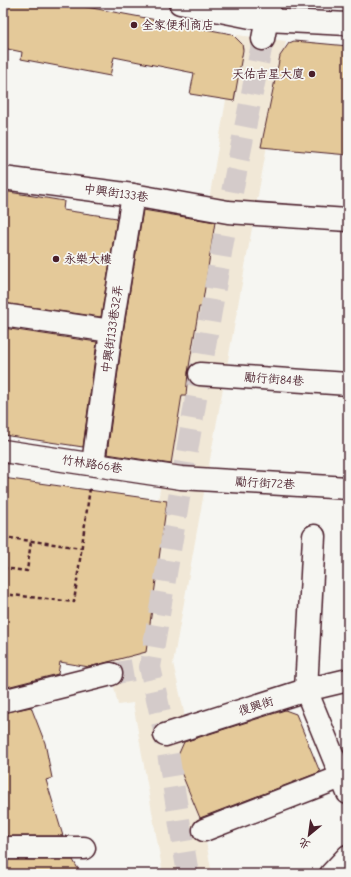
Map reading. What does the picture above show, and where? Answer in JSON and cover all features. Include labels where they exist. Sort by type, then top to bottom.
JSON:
[{"type":"street","points":[[180,3],[266,21],[348,24]]},
{"type":"street","name":"中興街133巷","points":[[3,178],[132,195],[228,212],[348,220]]},
{"type":"street","name":"中興街133巷32弄","points":[[93,464],[111,331],[132,195]]},
{"type":"street","points":[[3,315],[111,331]]},
{"type":"street","name":"勵行街84巷","points":[[200,374],[348,384]]},
{"type":"street","name":"竹林路66巷","points":[[3,451],[181,478]]},
{"type":"street","name":"勵行街72巷","points":[[181,478],[348,488]]},
{"type":"street","points":[[204,830],[345,785],[306,690],[314,536]]},
{"type":"street","points":[[3,701],[111,674]]},
{"type":"street","name":"復興街","points":[[165,735],[306,690],[348,680]]},
{"type":"street","points":[[3,848],[84,848]]},
{"type":"street","points":[[331,874],[348,856]]},
{"type":"path","points":[[3,594],[74,602],[93,464]]},
{"type":"path","points":[[3,537],[82,548]]},
{"type":"path","points":[[3,568],[27,571],[31,541]]},
{"type":"shaded area","points":[[237,35],[286,41],[173,663],[184,712],[184,742],[177,760],[203,826],[212,874],[163,874],[133,703],[118,705],[104,643],[134,643]]},
{"type":"building","points":[[3,3],[65,3],[232,34],[242,44],[243,50],[234,101],[190,94],[194,73],[114,57],[110,76],[21,59],[22,52],[3,48]]},
{"type":"building","points":[[294,41],[348,46],[348,155],[261,147],[280,56],[289,43]]},
{"type":"building","name":"永樂大樓","points":[[3,191],[64,201],[63,210],[117,218],[101,317],[3,303]]},
{"type":"building","points":[[143,210],[215,222],[202,307],[199,307],[188,373],[186,395],[182,395],[171,464],[107,454],[123,333]]},
{"type":"building","points":[[3,328],[97,342],[83,447],[3,435]]},
{"type":"building","points":[[3,478],[167,501],[146,652],[89,667],[60,662],[58,674],[3,688]]},
{"type":"building","points":[[31,707],[45,743],[52,778],[46,780],[63,836],[3,836],[3,713]]},
{"type":"building","points":[[285,710],[296,714],[320,772],[200,818],[176,760],[184,742]]},
{"type":"building","points":[[3,860],[73,860],[81,874],[3,874]]},
{"type":"tunnel","points":[[188,874],[165,735],[150,667],[228,212],[263,39]]},
{"type":"tunnel","points":[[111,674],[150,667]]},
{"type":"place","name":"全家便利商店","points":[[134,25]]},
{"type":"place","name":"天佑吉星大廈","points":[[312,74]]},
{"type":"place","name":"永樂大樓","points":[[56,259]]}]
